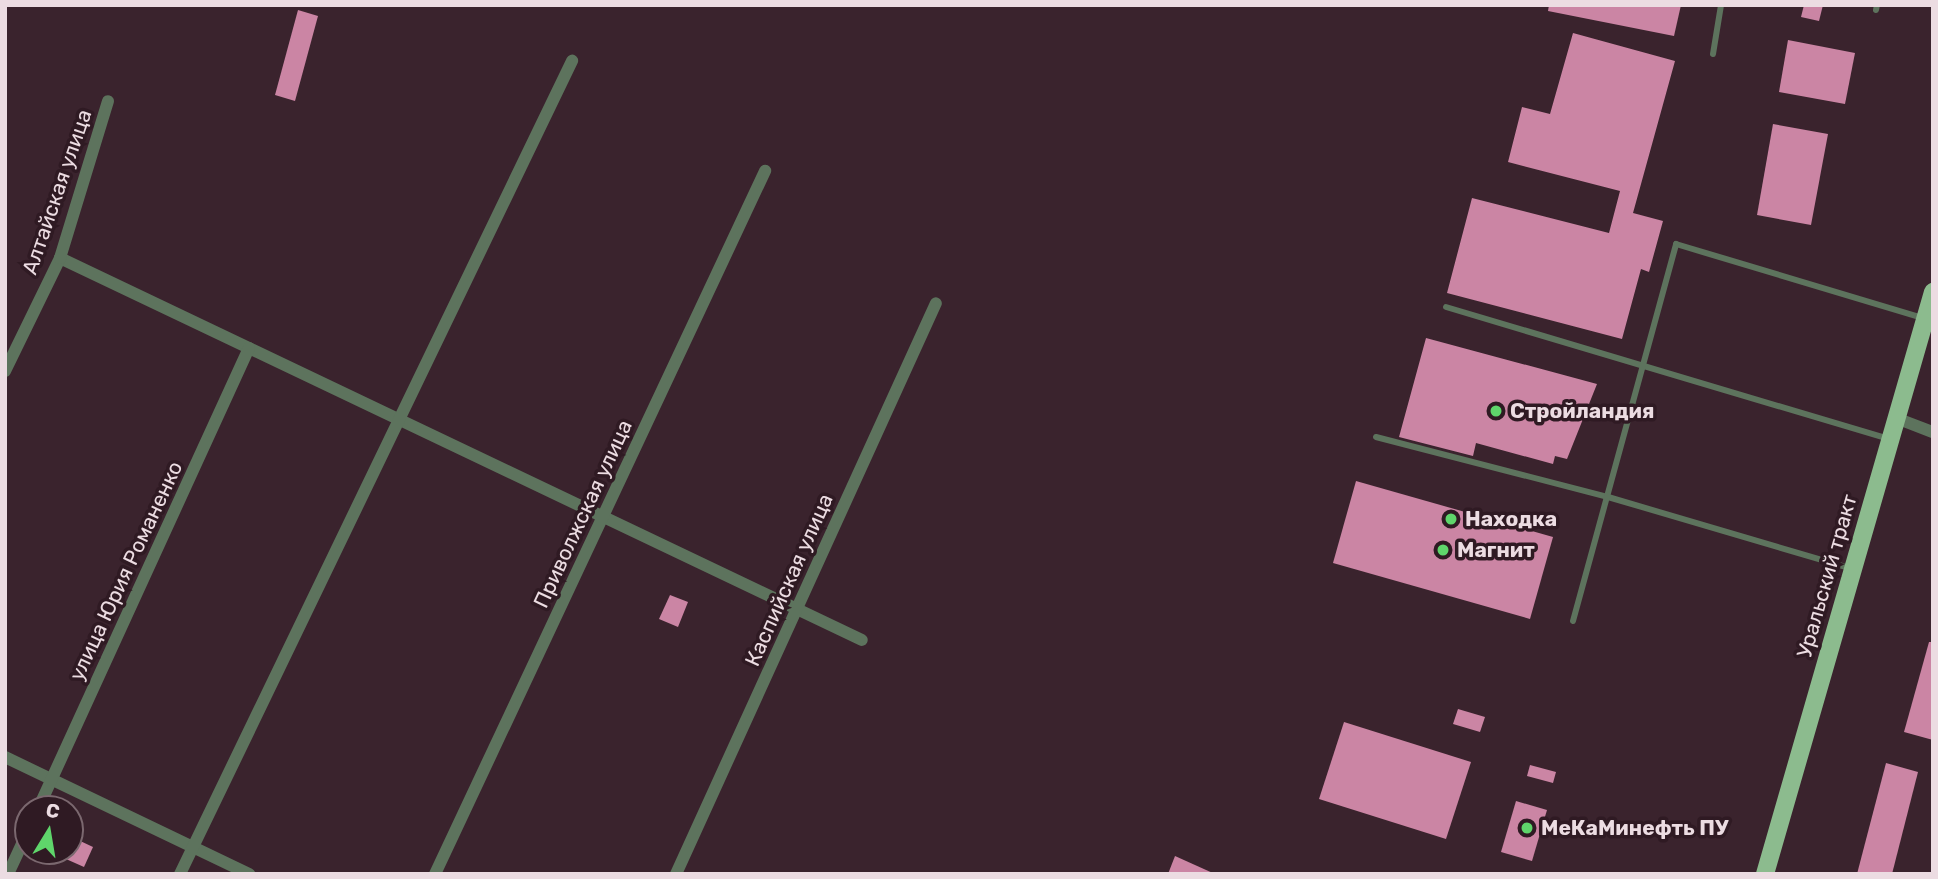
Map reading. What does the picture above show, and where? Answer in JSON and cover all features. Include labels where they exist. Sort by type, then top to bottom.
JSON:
[{"type":"main road","name":"Уральский тракт","points":[[1765,874],[1933,292]]},
{"type":"street","points":[[180,874],[572,61]]},
{"type":"street","name":"Алтайская улица","points":[[5,371],[60,258],[108,101]]},
{"type":"street","name":"Приволжская улица","points":[[435,874],[765,171]]},
{"type":"street","points":[[60,258],[862,640]]},
{"type":"street","name":"Каспийская улица","points":[[676,874],[936,303]]},
{"type":"street","name":"улица Юрия Романенко","points":[[45,795],[249,348]]},
{"type":"street","points":[[1896,418],[1933,432]]},
{"type":"street","points":[[5,757],[249,874]]},
{"type":"lane","points":[[1713,54],[1721,5]]},
{"type":"lane","points":[[1573,621],[1676,244],[1925,318]]},
{"type":"lane","points":[[1446,307],[1891,439]]},
{"type":"lane","points":[[1376,438],[1608,497],[1852,568]]},
{"type":"building","points":[[1549,5],[1681,5],[1674,36],[1548,11]]},
{"type":"building","points":[[1804,5],[1823,5],[1819,21],[1801,17]]},
{"type":"building","points":[[298,10],[318,16],[295,101],[275,95]]},
{"type":"building","points":[[1573,33],[1675,61],[1633,213],[1663,221],[1649,272],[1641,269],[1622,339],[1447,293],[1472,198],[1609,233],[1620,191],[1508,162],[1522,107],[1550,114]]},
{"type":"building","points":[[1788,40],[1855,53],[1845,104],[1779,92]]},
{"type":"building","points":[[1773,124],[1828,134],[1811,225],[1757,215]]},
{"type":"building","name":"Стройландия","points":[[1426,338],[1597,384],[1567,459],[1555,456],[1553,464],[1476,443],[1473,456],[1399,437]]},
{"type":"building","name":"Магнит","points":[[1356,481],[1553,537],[1530,619],[1333,563]]},
{"type":"building","points":[[670,595],[688,602],[678,627],[659,619]]},
{"type":"building","points":[[1929,642],[1933,642],[1933,740],[1904,732]]},
{"type":"building","points":[[1458,709],[1485,717],[1480,732],[1453,724]]},
{"type":"building","points":[[1344,722],[1471,762],[1446,839],[1319,799]]},
{"type":"building","points":[[1886,763],[1918,772],[1892,874],[1857,874]]},
{"type":"building","points":[[1530,765],[1556,772],[1553,783],[1527,776]]},
{"type":"building","points":[[1516,801],[1547,810],[1532,861],[1501,852]]},
{"type":"building","points":[[84,843],[93,847],[84,867],[80,865],[84,865]]},
{"type":"building","points":[[1175,856],[1215,874],[1168,874]]},
{"type":"place","name":"Стройландия","points":[[1496,411]]},
{"type":"place","name":"Находка","points":[[1451,519]]},
{"type":"place","name":"Магнит","points":[[1443,550]]},
{"type":"place","name":"МеКаМинефть ПУ","points":[[1527,828]]}]
